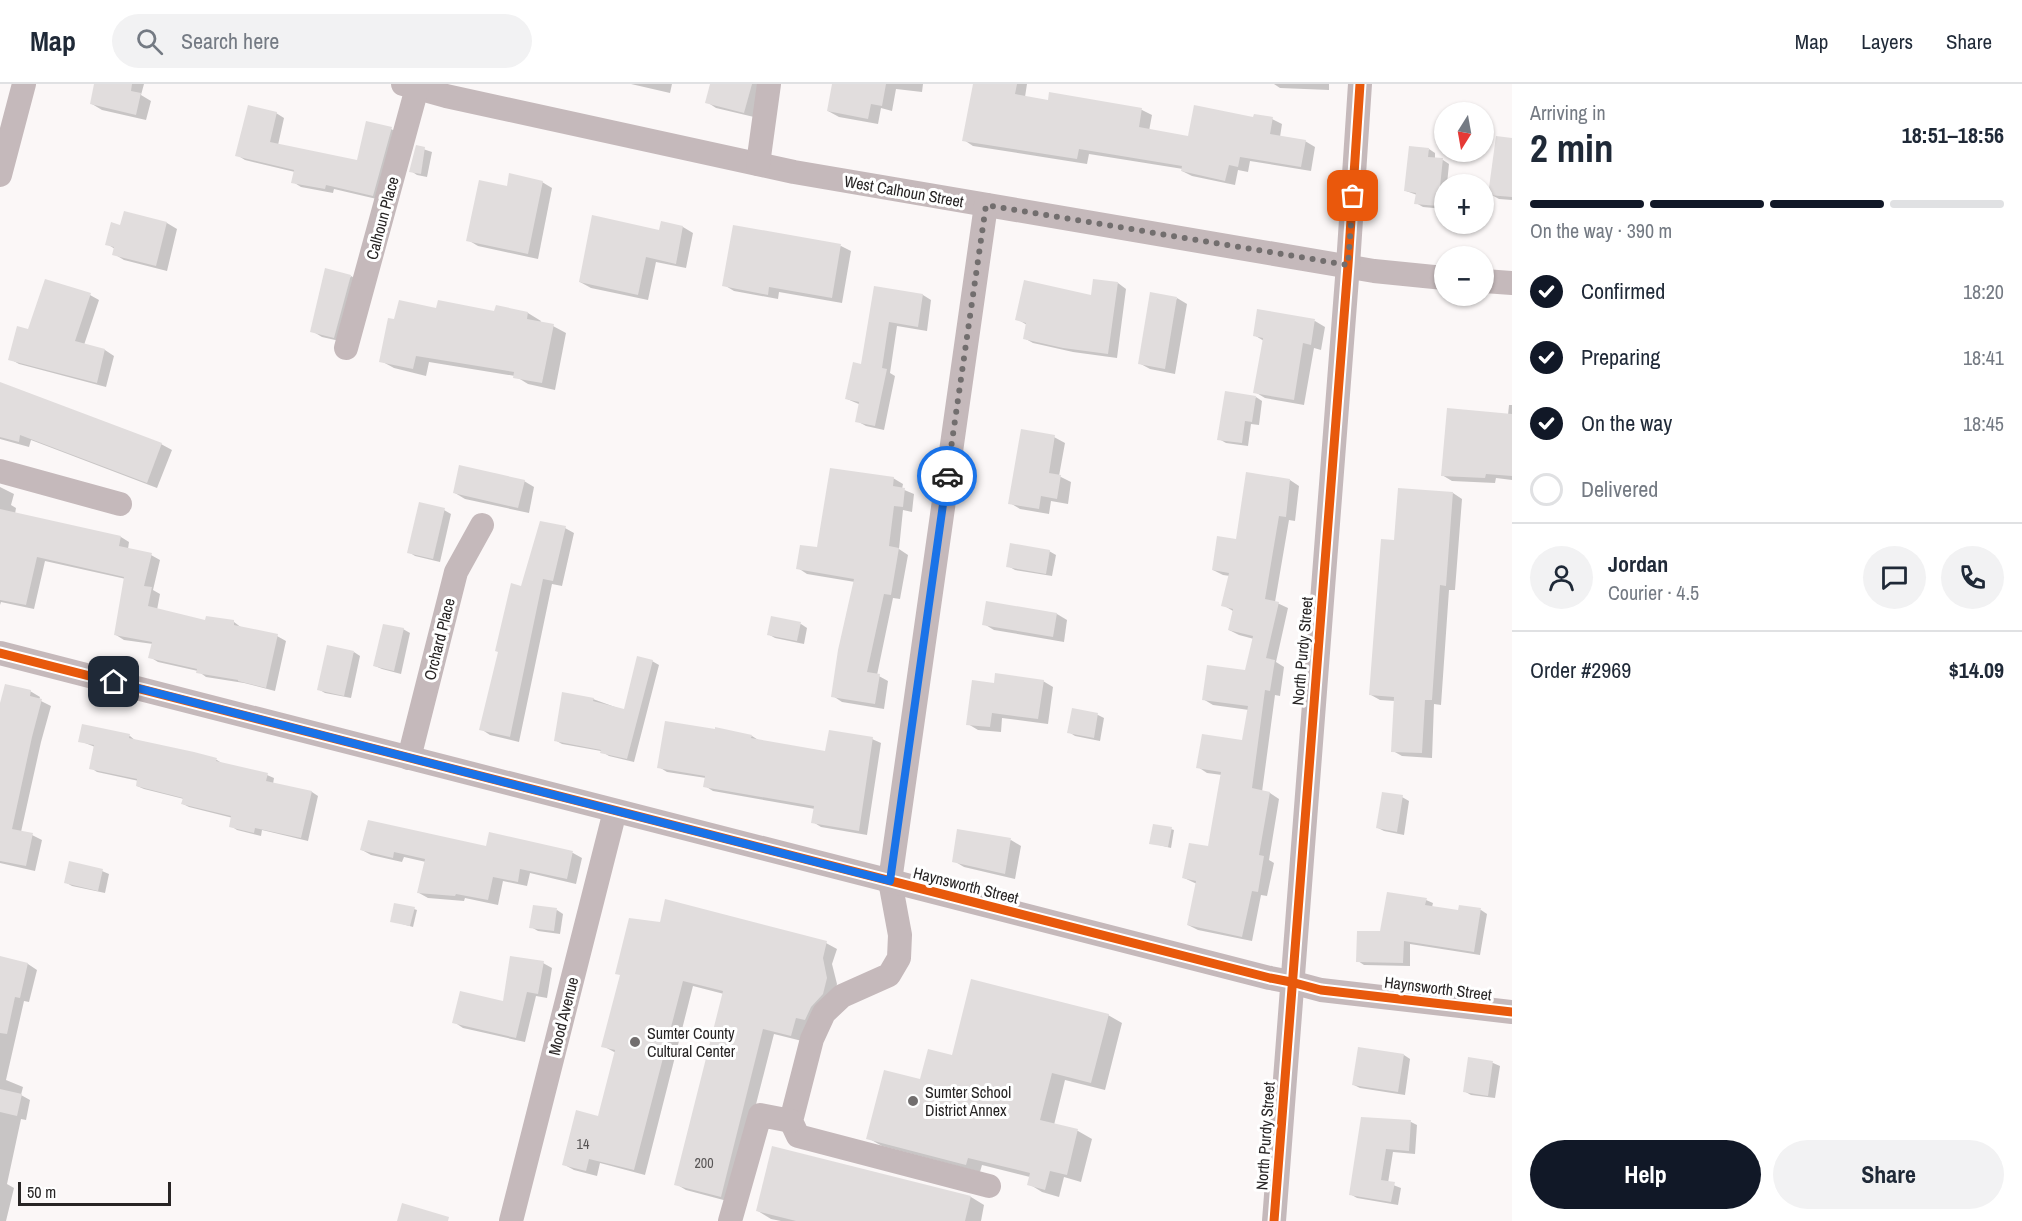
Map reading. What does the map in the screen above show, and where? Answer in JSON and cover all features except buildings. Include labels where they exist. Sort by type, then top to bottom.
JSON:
[{"type":"street","points":[[0,175],[24,84]]},
{"type":"street","points":[[758,164],[769,84]]},
{"type":"street","name":"North Purdy Street","points":[[1274,1221],[1360,84]]},
{"type":"street","name":"West Calhoun Street","points":[[410,86],[794,172],[1383,272],[1434,277]]},
{"type":"street","name":"Calhoun Place","points":[[346,348],[410,86]]},
{"type":"street","points":[[986,205],[890,881],[900,936],[899,958],[889,975],[842,996],[824,1013],[812,1039],[791,1121],[798,1136],[989,1186]]},
{"type":"street","points":[[1494,282],[1512,283]]},
{"type":"street","points":[[0,471],[120,504]]},
{"type":"street","name":"Orchard Place","points":[[409,758],[456,572],[482,525]]},
{"type":"street","name":"Haynsworth Street","points":[[0,653],[1270,978],[1321,990],[1512,1012]]},
{"type":"street","name":"Mood Avenue","points":[[511,1221],[615,811]]},
{"type":"street","points":[[730,1221],[760,1115],[791,1121]]},
{"type":"cycle path","points":[[1274,1221],[1360,84]]},
{"type":"cycle path","points":[[0,653],[1270,978],[1321,990],[1512,1012]]},
{"type":"way so far","points":[[947,476],[986,205],[1348,265],[1353,196]]},
{"type":"place","name":"Sumter County Cultural Center","points":[[635,1042]]},
{"type":"place","name":"Sumter School District Annex","points":[[913,1101]]},
{"type":"route","points":[[114,682],[890,881],[947,476]]}]
